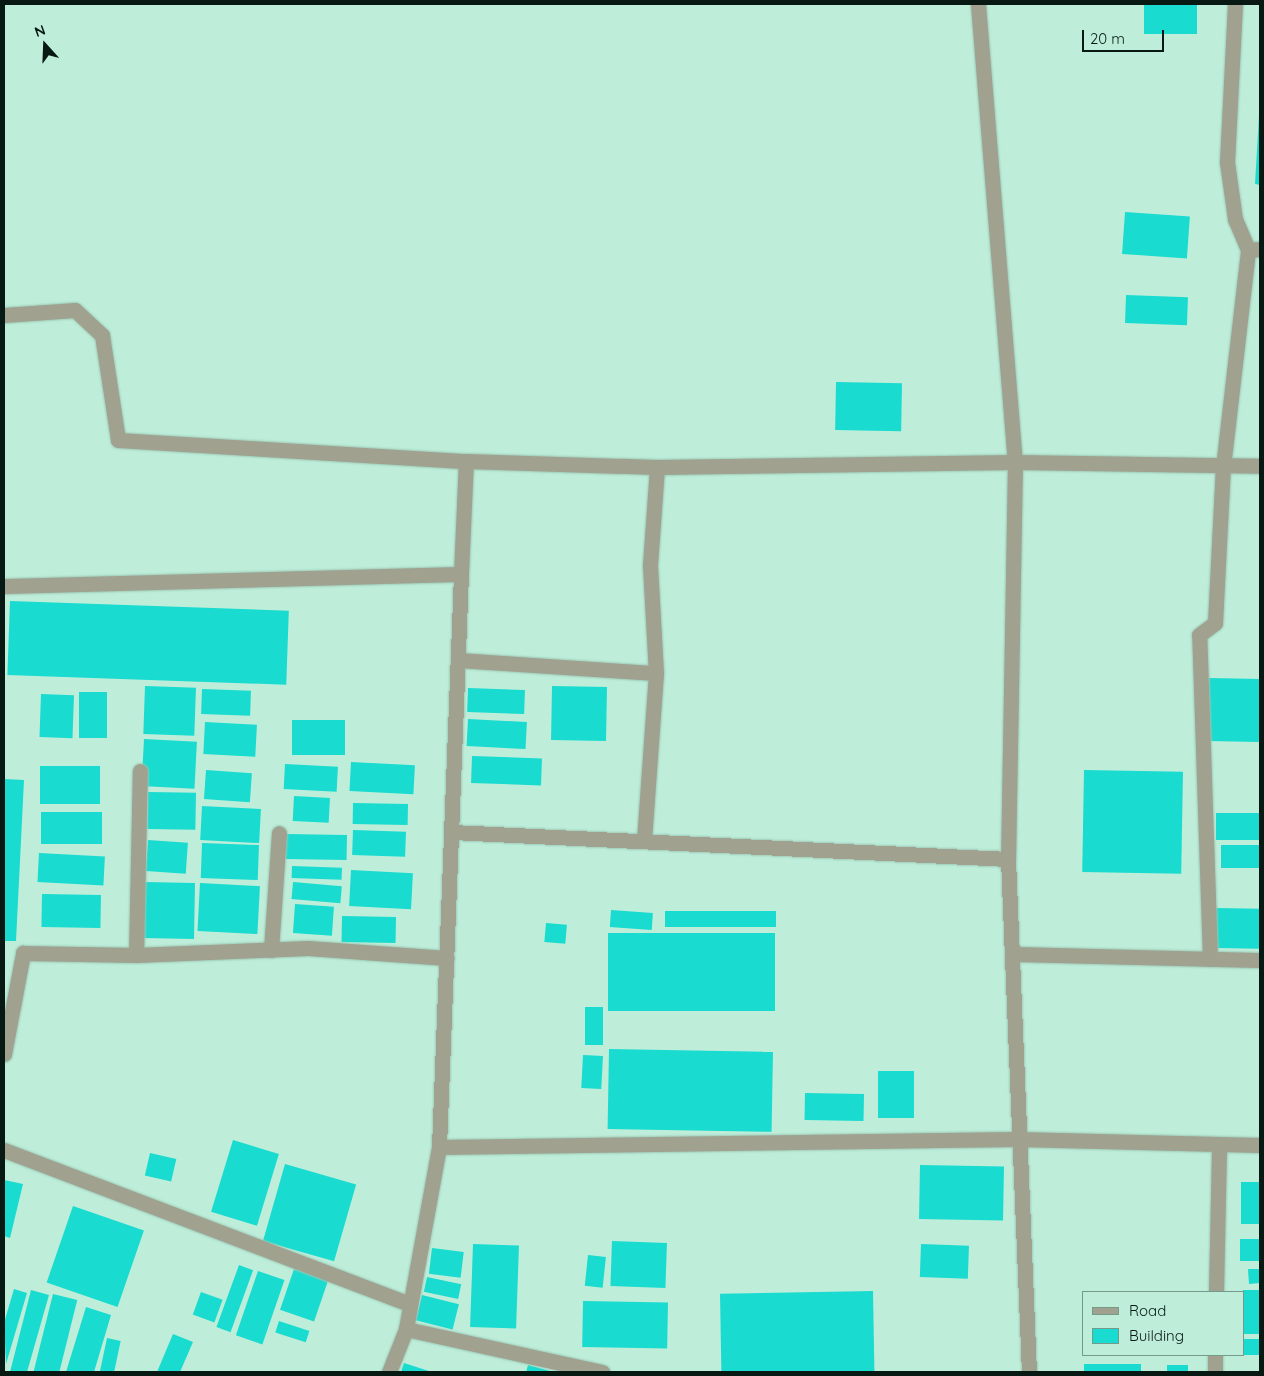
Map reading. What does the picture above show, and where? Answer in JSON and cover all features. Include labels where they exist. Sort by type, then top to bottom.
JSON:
[{"type":"street","points":[[978,4],[1015,462],[1008,859],[1017,1139],[1029,1372]]},
{"type":"street","points":[[1210,959],[1199,635],[1215,623],[1223,467],[1254,249],[1236,219],[1227,162],[1235,4]]},
{"type":"street","points":[[4,315],[75,310],[102,335],[118,440],[466,461],[657,467],[1015,462],[1223,467],[1260,466]]},
{"type":"street","points":[[389,1372],[406,1329],[439,1147],[466,461]]},
{"type":"street","points":[[644,839],[656,673],[650,565],[657,467]]},
{"type":"street","points":[[4,586],[461,574]]},
{"type":"street","points":[[458,660],[656,673]]},
{"type":"street","points":[[136,955],[140,771]]},
{"type":"street","points":[[452,832],[644,839],[1008,859]]},
{"type":"street","points":[[270,950],[279,833]]},
{"type":"street","points":[[4,1054],[23,953],[136,955],[308,948],[447,958]]},
{"type":"street","points":[[1012,954],[1260,960]]},
{"type":"street","points":[[439,1147],[1017,1139],[1260,1145]]},
{"type":"street","points":[[1216,1291],[1219,1144]]},
{"type":"street","points":[[4,1150],[410,1304]]},
{"type":"street","points":[[406,1329],[602,1372]]},
{"type":"street","points":[[1215,1356],[1215,1372]]},
{"type":"building","points":[[1144,4],[1197,4],[1197,34],[1144,34]]},
{"type":"building","points":[[1260,116],[1260,185],[1255,184]]},
{"type":"building","points":[[1125,212],[1190,217],[1187,258],[1122,254]]},
{"type":"building","points":[[1126,295],[1188,297],[1187,325],[1125,323]]},
{"type":"building","points":[[836,382],[902,383],[901,431],[835,430]]},
{"type":"building","points":[[10,601],[289,611],[286,685],[7,675]]},
{"type":"building","points":[[1209,678],[1260,679],[1259,742],[1208,741]]},
{"type":"building","points":[[145,686],[196,688],[194,736],[143,734]]},
{"type":"building","points":[[552,686],[607,687],[606,741],[551,740]]},
{"type":"building","points":[[468,688],[525,690],[524,714],[467,712]]},
{"type":"building","points":[[202,689],[251,691],[250,716],[201,714]]},
{"type":"building","points":[[79,692],[107,692],[107,738],[79,738]]},
{"type":"building","points":[[41,694],[74,695],[72,738],[39,737]]},
{"type":"building","points":[[468,719],[527,722],[526,749],[467,746]]},
{"type":"building","points":[[292,720],[345,720],[345,755],[292,755]]},
{"type":"building","points":[[205,722],[257,725],[255,757],[203,754]]},
{"type":"building","points":[[144,739],[197,742],[194,789],[142,786]]},
{"type":"building","points":[[472,756],[542,758],[541,785],[471,783]]},
{"type":"building","points":[[351,762],[415,765],[413,794],[349,791]]},
{"type":"building","points":[[285,764],[338,767],[337,792],[284,789]]},
{"type":"building","points":[[40,766],[100,766],[100,804],[40,804]]},
{"type":"building","points":[[206,770],[252,773],[250,802],[204,799]]},
{"type":"building","points":[[1084,770],[1183,772],[1181,874],[1082,872]]},
{"type":"building","points":[[4,779],[24,780],[16,941],[4,941]]},
{"type":"building","points":[[148,792],[196,793],[195,830],[147,829]]},
{"type":"building","points":[[294,796],[330,798],[329,823],[293,821]]},
{"type":"building","points":[[353,803],[408,804],[408,825],[353,824]]},
{"type":"building","points":[[202,806],[261,809],[259,843],[200,840]]},
{"type":"building","points":[[41,812],[102,812],[102,844],[41,844]]},
{"type":"building","points":[[1216,813],[1260,813],[1260,840],[1216,840]]},
{"type":"building","points":[[353,830],[406,832],[405,857],[352,855]]},
{"type":"building","points":[[286,834],[347,835],[347,860],[286,859]]},
{"type":"building","points":[[148,840],[188,843],[186,874],[146,871]]},
{"type":"building","points":[[202,843],[259,845],[258,880],[201,878]]},
{"type":"building","points":[[1221,845],[1260,845],[1260,868],[1221,868]]},
{"type":"building","points":[[39,853],[105,856],[103,885],[37,882]]},
{"type":"building","points":[[292,866],[342,868],[342,880],[292,878]]},
{"type":"building","points":[[351,870],[413,873],[411,909],[349,906]]},
{"type":"building","points":[[144,882],[195,883],[194,939],[143,938]]},
{"type":"building","points":[[293,882],[342,886],[340,903],[292,899]]},
{"type":"building","points":[[200,883],[260,886],[257,934],[197,931]]},
{"type":"building","points":[[42,894],[101,895],[100,928],[41,927]]},
{"type":"building","points":[[295,904],[334,907],[332,936],[293,933]]},
{"type":"building","points":[[1216,908],[1260,909],[1259,949],[1215,948]]},
{"type":"building","points":[[611,910],[653,913],[652,930],[610,927]]},
{"type":"building","points":[[665,911],[776,911],[776,927],[665,927]]},
{"type":"building","points":[[342,916],[396,917],[396,943],[342,942]]},
{"type":"building","points":[[546,923],[567,925],[565,944],[544,942]]},
{"type":"building","points":[[608,933],[775,933],[775,1011],[608,1011]]},
{"type":"building","points":[[585,1007],[603,1007],[603,1045],[585,1045]]},
{"type":"building","points":[[609,1049],[773,1052],[772,1132],[608,1129]]},
{"type":"building","points":[[583,1055],[603,1056],[601,1089],[581,1088]]},
{"type":"building","points":[[878,1071],[914,1071],[914,1118],[878,1118]]},
{"type":"building","points":[[805,1093],[864,1094],[864,1121],[805,1120]]},
{"type":"building","points":[[233,1140],[279,1154],[257,1226],[211,1212]]},
{"type":"building","points":[[150,1153],[176,1159],[171,1181],[145,1175]]},
{"type":"building","points":[[285,1164],[356,1184],[334,1261],[263,1241]]},
{"type":"building","points":[[920,1165],[1004,1166],[1003,1220],[919,1219]]},
{"type":"building","points":[[4,1180],[23,1184],[10,1238],[4,1236]]},
{"type":"building","points":[[1241,1182],[1260,1182],[1260,1224],[1241,1224]]},
{"type":"building","points":[[73,1206],[144,1230],[118,1307],[47,1283]]},
{"type":"building","points":[[1240,1239],[1260,1239],[1260,1261],[1240,1261]]},
{"type":"building","points":[[612,1241],[667,1243],[665,1288],[610,1286]]},
{"type":"building","points":[[473,1244],[519,1246],[516,1329],[470,1327]]},
{"type":"building","points":[[921,1244],[969,1246],[968,1279],[920,1277]]},
{"type":"building","points":[[432,1248],[464,1252],[461,1278],[429,1274]]},
{"type":"building","points":[[588,1255],[606,1257],[603,1288],[585,1286]]},
{"type":"building","points":[[239,1265],[253,1270],[231,1332],[216,1327]]},
{"type":"building","points":[[294,1269],[328,1281],[314,1321],[280,1310]]},
{"type":"building","points":[[1248,1269],[1260,1269],[1260,1283],[1249,1284]]},
{"type":"building","points":[[258,1271],[284,1280],[262,1344],[236,1335]]},
{"type":"building","points":[[427,1277],[461,1284],[458,1299],[424,1292]]},
{"type":"building","points":[[14,1289],[27,1293],[6,1364],[4,1323]]},
{"type":"building","points":[[31,1290],[49,1295],[27,1372],[10,1372]]},
{"type":"building","points":[[1243,1290],[1260,1290],[1260,1334],[1244,1334]]},
{"type":"building","points":[[873,1291],[874,1372],[721,1372],[720,1294]]},
{"type":"building","points":[[201,1292],[223,1300],[214,1322],[193,1315]]},
{"type":"building","points":[[53,1294],[77,1300],[59,1372],[34,1372]]},
{"type":"building","points":[[422,1295],[459,1304],[453,1329],[416,1320]]},
{"type":"building","points":[[583,1301],[668,1302],[667,1348],[582,1347]]},
{"type":"building","points":[[86,1307],[111,1315],[94,1372],[66,1372]]},
{"type":"building","points":[[279,1321],[309,1331],[306,1342],[275,1332]]},
{"type":"building","points":[[173,1334],[193,1342],[180,1372],[157,1372]]},
{"type":"building","points":[[107,1338],[121,1341],[114,1372],[100,1372]]},
{"type":"building","points":[[1244,1339],[1260,1339],[1260,1355],[1244,1355]]},
{"type":"building","points":[[404,1363],[432,1372],[401,1372]]},
{"type":"building","points":[[1084,1364],[1141,1364],[1141,1372],[1084,1372]]},
{"type":"building","points":[[528,1365],[554,1372],[526,1372]]},
{"type":"building","points":[[1167,1365],[1188,1365],[1188,1372],[1167,1372]]}]
